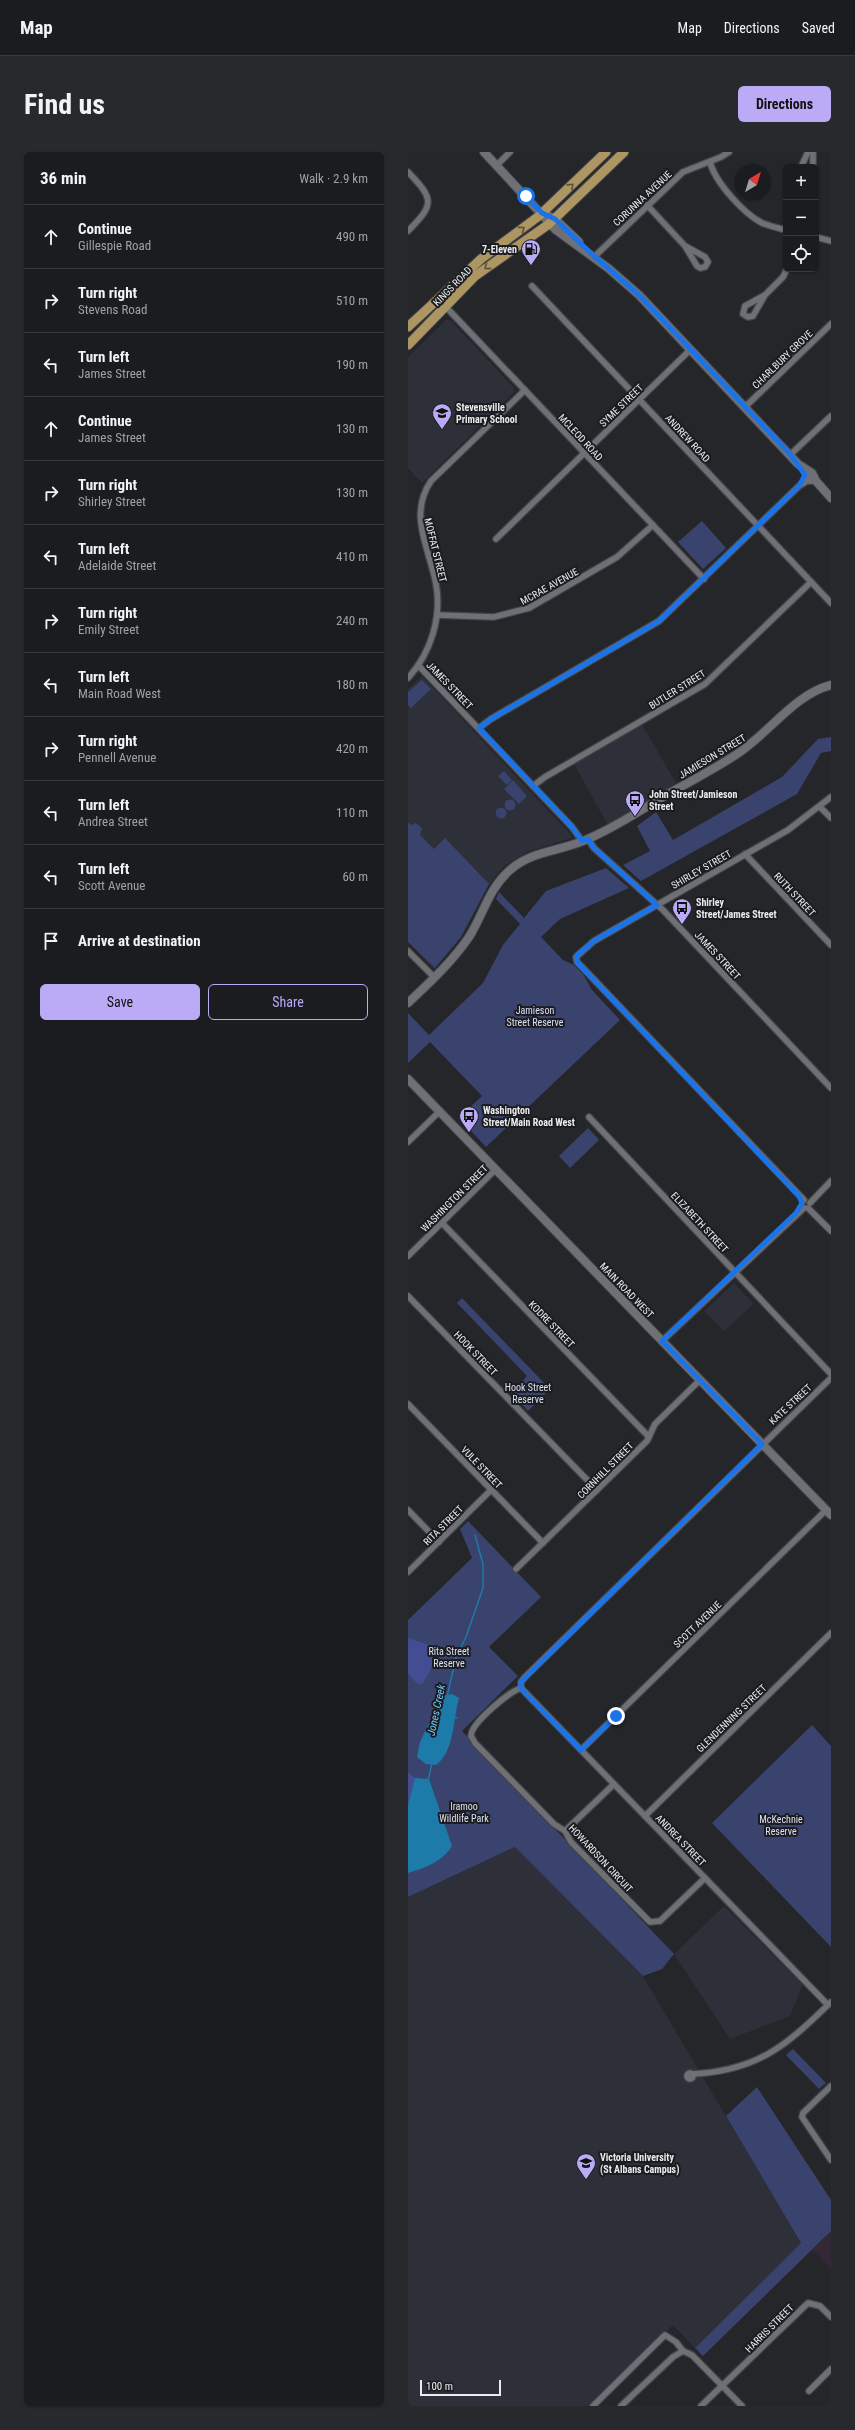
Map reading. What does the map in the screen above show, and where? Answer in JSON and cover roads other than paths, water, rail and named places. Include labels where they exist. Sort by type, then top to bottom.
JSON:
[{"type":"main road","name":"KINGS ROAD","points":[[408,327],[481,259],[542,213],[606,152]]},
{"type":"main road","name":"KINGS ROAD","points":[[408,345],[475,276],[552,222],[624,152]]},
{"type":"street","points":[[484,152],[542,213],[633,290],[790,454],[809,477],[831,498]]},
{"type":"street","points":[[497,165],[510,152]]},
{"type":"street","name":"CORUNNA AVENUE","points":[[594,256],[683,172],[710,162],[729,152]]},
{"type":"street","points":[[802,164],[808,152]]},
{"type":"street","points":[[813,152],[813,164]]},
{"type":"street","points":[[710,162],[716,179],[749,214],[762,222],[783,229]]},
{"type":"street","points":[[408,172],[426,192],[430,200],[425,214],[408,231]]},
{"type":"street","points":[[647,205],[686,246]]},
{"type":"street","points":[[819,238],[831,241]]},
{"type":"street","points":[[765,295],[780,280],[785,272]]},
{"type":"street","name":"ANDREW ROAD","points":[[532,286],[831,603]]},
{"type":"street","name":"MCLEOD ROAD","points":[[446,307],[704,579]]},
{"type":"street","name":"CHARLBURY GROVE","points":[[745,407],[831,324]]},
{"type":"street","name":"SYME STREET","points":[[496,539],[690,350]]},
{"type":"street","name":"MOFFAT STREET","points":[[408,678],[418,665],[430,643],[437,615],[436,583],[418,520],[422,496],[434,479],[525,390]]},
{"type":"street","points":[[790,454],[831,416]]},
{"type":"street","points":[[479,728],[491,719],[659,621],[809,477]]},
{"type":"street","name":"MCRAE AVENUE","points":[[437,615],[494,618],[529,608],[617,557],[653,525]]},
{"type":"street","name":"BUTLER STREET","points":[[533,786],[545,777],[705,684],[811,582]]},
{"type":"street","name":"JAMES STREET","points":[[418,665],[585,840],[657,905],[831,1088]]},
{"type":"street","name":"JAMIESON STREET","points":[[408,1003],[435,978],[464,945],[494,888],[507,872],[529,858],[585,840],[736,754],[763,735],[801,699],[812,692],[831,685]]},
{"type":"street","name":"SHIRLEY STREET","points":[[806,1204],[577,962],[577,955],[594,941],[788,830],[820,807],[831,797]]},
{"type":"street","points":[[820,807],[831,818]]},
{"type":"street","name":"RUTH STREET","points":[[745,854],[831,945]]},
{"type":"street","points":[[408,950],[435,978]]},
{"type":"street","name":"MAIN ROAD WEST","points":[[408,1078],[829,1512]]},
{"type":"street","points":[[408,1142],[440,1111]]},
{"type":"street","name":"ELIZABETH STREET","points":[[589,1116],[831,1374]]},
{"type":"street","name":"WASHINGTON STREET","points":[[408,1256],[496,1169]]},
{"type":"street","points":[[662,1341],[831,1180]]},
{"type":"street","points":[[806,1204],[831,1231]]},
{"type":"street","name":"KODRE STREET","points":[[442,1223],[650,1437]]},
{"type":"street","name":"HOOK STREET","points":[[408,1296],[597,1490]]},
{"type":"street","name":"KATE STREET","points":[[521,1688],[521,1682],[525,1677],[831,1378]]},
{"type":"street","name":"CORNHILL STREET","points":[[516,1569],[650,1437],[655,1424],[700,1380]]},
{"type":"street","name":"VULE STREET","points":[[408,1404],[543,1543]]},
{"type":"street","name":"RITA STREET","points":[[408,1572],[491,1490]]},
{"type":"street","points":[[408,1510],[439,1542]]},
{"type":"street","name":"SCOTT AVENUE","points":[[581,1750],[829,1512]]},
{"type":"street","name":"GLENDENNING STREET","points":[[645,1816],[831,1634]]},
{"type":"street","name":"ANDREA STREET","points":[[521,1688],[705,1878],[830,2003]]},
{"type":"street","name":"HOWARDSON CIRCUIT","points":[[521,1688],[507,1695],[475,1727],[471,1736],[475,1743],[554,1824],[565,1831],[571,1842],[650,1922],[656,1923],[664,1918],[705,1878]]},
{"type":"street","points":[[565,1831],[614,1784]]},
{"type":"street","points":[[692,2076],[719,2073],[739,2068],[760,2059],[803,2030],[830,2003]]},
{"type":"street","points":[[830,2090],[803,2113],[802,2117],[831,2160]]},
{"type":"street","name":"HARRIS STREET","points":[[723,2386],[808,2303],[820,2306],[831,2317]]},
{"type":"street","points":[[593,2406],[664,2336],[676,2342],[683,2351],[692,2355],[742,2406]]},
{"type":"street","points":[[621,2406],[673,2357],[683,2351]]},
{"type":"street","points":[[809,2391],[831,2369]]},
{"type":"street","points":[[701,2406],[723,2386]]},
{"type":"water","points":[[452,1694],[459,1698],[450,1743],[442,1759],[436,1765],[426,1764],[417,1757],[420,1742],[442,1696]]},
{"type":"water","points":[[415,1778],[429,1779],[452,1846],[448,1852],[433,1864],[408,1873],[408,1805]]},
{"type":"waterway","name":"Jones Creek","points":[[447,1697],[456,1657],[466,1637],[483,1588],[483,1564],[475,1535]]},
{"type":"waterway","name":"Jones Creek","points":[[428,1781],[432,1763]]},
{"type":"place","name":"7-Eleven","points":[[531,266]]},
{"type":"place","name":"Stevensville Primary School","points":[[442,430]]},
{"type":"place","name":"John Street/Jamieson Street","points":[[635,817]]},
{"type":"place","name":"Shirley Street/James Street","points":[[682,925]]},
{"type":"place","name":"Washington Street/Main Road West","points":[[469,1133]]},
{"type":"place","name":"Victoria University (St Albans Campus)","points":[[586,2180]]},
{"type":"park label","name":"Jamieson Street Reserve","points":[[535,1016]]},
{"type":"park label","name":"Hook Street Reserve","points":[[528,1392]]},
{"type":"park label","name":"Rita Street Reserve","points":[[449,1656]]},
{"type":"park label","name":"Iramoo Wildlife Park","points":[[464,1812]]},
{"type":"park label","name":"McKechnie Reserve","points":[[781,1824]]}]
